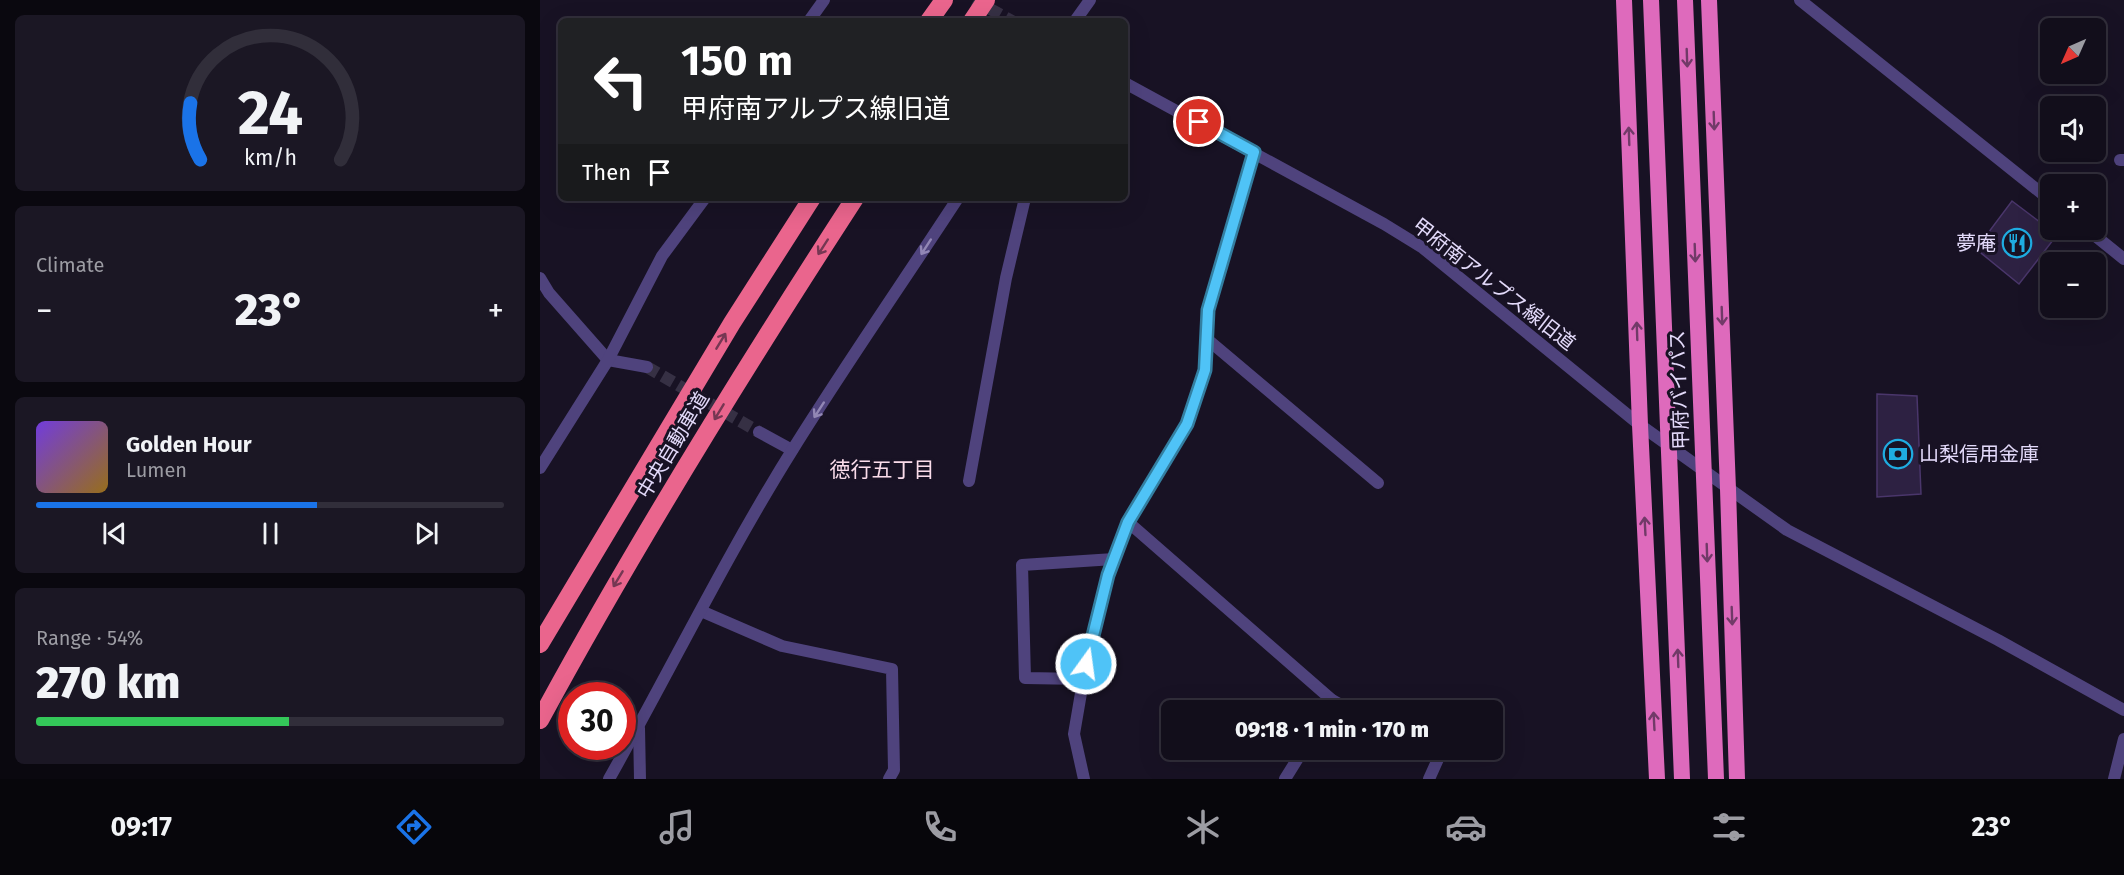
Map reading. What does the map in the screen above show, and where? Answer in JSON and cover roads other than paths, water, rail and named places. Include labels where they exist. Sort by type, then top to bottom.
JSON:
[{"type":"highway","points":[[931,18],[944,0]]},
{"type":"highway","points":[[974,18],[987,0]]},
{"type":"highway","points":[[1624,0],[1640,425],[1657,779]]},
{"type":"highway","name":"甲府バイパス","points":[[1651,0],[1682,779]]},
{"type":"highway","name":"甲府バイパス","points":[[1685,0],[1716,779]]},
{"type":"highway","points":[[1709,0],[1737,779]]},
{"type":"highway","name":"中央自動車道","points":[[540,644],[725,333],[810,201]]},
{"type":"highway","name":"中央自動車道","points":[[540,720],[610,592],[762,341],[853,201]]},
{"type":"street","points":[[811,18],[824,0]]},
{"type":"street","points":[[1077,18],[1090,0]]},
{"type":"street","points":[[1800,0],[2040,192]]},
{"type":"street","name":"甲府南アルプス線旧道","points":[[1128,85],[1384,224],[1423,248],[1640,425],[1787,530],[1998,640],[2124,710]]},
{"type":"street","points":[[1084,779],[1074,734],[1105,586],[1128,522],[1187,424],[1205,370],[1208,310],[1254,152]]},
{"type":"street","points":[[540,468],[608,360],[662,256],[703,201]]},
{"type":"street","points":[[609,779],[700,611],[792,450],[956,201]]},
{"type":"street","points":[[969,481],[1006,278],[1024,201]]},
{"type":"street","points":[[2100,240],[2124,259]]},
{"type":"street","points":[[540,278],[549,293],[608,360],[647,367]]},
{"type":"street","points":[[1207,339],[1378,483]]},
{"type":"street","points":[[759,432],[792,450]]},
{"type":"street","points":[[1128,522],[1322,700]]},
{"type":"street","points":[[1084,679],[1025,678],[1022,565],[1114,559]]},
{"type":"street","points":[[700,611],[782,646],[892,669],[894,770],[889,779]]},
{"type":"street","points":[[639,727],[640,779]]},
{"type":"street","points":[[2114,779],[2124,739]]},
{"type":"street","points":[[1285,779],[1297,760]]},
{"type":"street","points":[[1429,779],[1438,760]]},
{"type":"tunnel","points":[[974,0],[1007,18]]},
{"type":"tunnel","points":[[647,367],[759,432]]},
{"type":"place","name":"夢庵","points":[[2017,243]]},
{"type":"place","name":"山梨信用金庫","points":[[1898,454]]},
{"type":"district","name":"徳行五丁目","points":[[882,470]]}]
